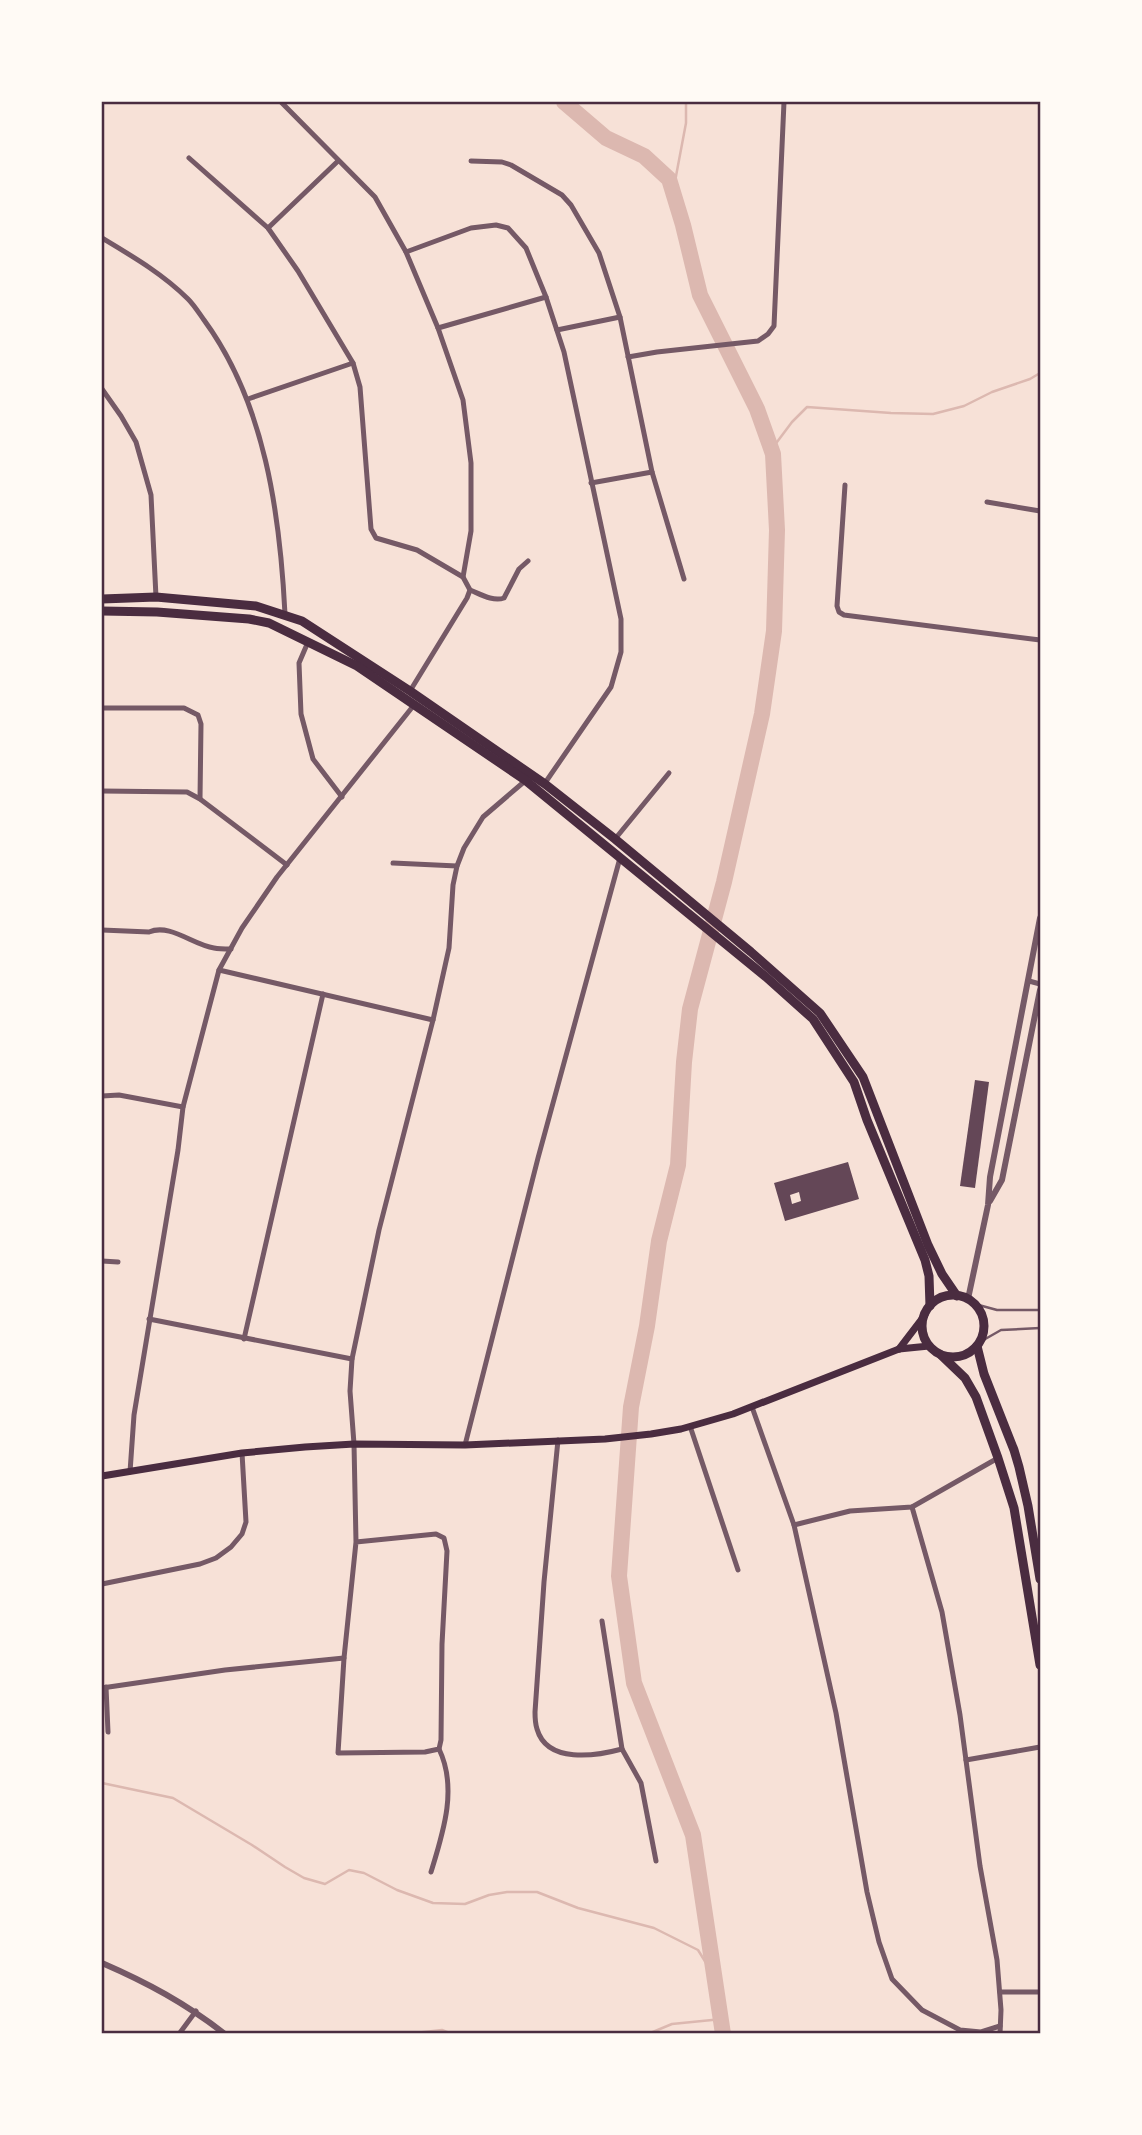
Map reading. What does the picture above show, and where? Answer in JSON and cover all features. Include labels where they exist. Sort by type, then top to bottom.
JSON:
[{"type":"highway","points":[[102,599],[156,597],[256,606],[302,621],[410,691],[615,839],[708,915],[820,1013],[863,1077],[928,1245],[942,1274],[957,1296]]},
{"type":"highway","points":[[102,611],[157,612],[269,623],[357,666],[525,780],[542,788],[620,858],[766,977],[813,1019],[854,1082],[925,1260],[929,1276],[927,1311],[922,1326],[924,1336],[929,1346],[965,1378],[976,1397],[998,1458],[1014,1508],[1041,1665]]},
{"type":"highway","points":[[927,1311],[945,1297],[957,1296],[971,1302],[982,1316],[984,1329],[978,1344],[967,1354],[954,1357],[941,1354]]},
{"type":"highway","points":[[978,1344],[984,1374],[1019,1467],[1041,1579]]},
{"type":"main road","points":[[899,1349],[927,1311]]},
{"type":"main road","points":[[102,1476],[242,1453],[354,1444],[465,1445],[605,1439],[651,1434],[690,1426],[752,1407],[899,1349],[929,1346]]},
{"type":"street","points":[[281,102],[375,197],[406,252],[439,328],[463,400],[471,463],[471,531],[463,577]]},
{"type":"street","points":[[628,357],[758,341],[774,326],[784,102]]},
{"type":"street","points":[[189,158],[268,228],[298,271],[353,363],[360,387],[371,529],[376,538],[417,550],[463,577],[470,590],[498,600],[504,598],[519,569],[528,562]]},
{"type":"street","points":[[268,228],[338,161]]},
{"type":"street","points":[[471,161],[511,165],[562,195],[571,205],[599,253],[620,317],[652,472],[684,579]]},
{"type":"street","points":[[406,252],[471,228],[496,225],[508,228],[526,248],[564,352],[621,619],[621,652],[611,687],[542,788]]},
{"type":"street","points":[[102,238],[152,269],[189,300],[222,344],[248,399],[268,473],[279,539],[285,614]]},
{"type":"street","points":[[439,328],[546,297]]},
{"type":"street","points":[[557,330],[620,317]]},
{"type":"street","points":[[248,399],[353,363]]},
{"type":"street","points":[[102,390],[136,442],[151,495],[156,597]]},
{"type":"street","points":[[591,484],[652,472]]},
{"type":"street","points":[[845,485],[837,606],[839,612],[844,615],[1041,640]]},
{"type":"street","points":[[988,502],[1041,511]]},
{"type":"street","points":[[410,691],[470,590]]},
{"type":"street","points":[[309,641],[299,663],[301,714],[313,759],[342,797]]},
{"type":"street","points":[[130,1472],[134,1415],[183,1107],[219,970],[242,928],[276,877],[414,705]]},
{"type":"street","points":[[102,708],[184,708],[198,715],[201,724],[200,799]]},
{"type":"street","points":[[615,839],[670,773]]},
{"type":"street","points":[[439,1749],[425,1752],[338,1753],[356,1542],[354,1444],[349,1391],[352,1359],[379,1230],[449,948],[453,885],[457,866],[464,848],[483,817],[525,780]]},
{"type":"street","points":[[102,792],[187,792],[287,865]]},
{"type":"street","points":[[465,1445],[538,1158],[620,858]]},
{"type":"street","points":[[393,863],[457,866]]},
{"type":"street","points":[[971,1302],[988,1205],[990,1177],[1041,918]]},
{"type":"street","points":[[102,930],[165,930],[212,948],[231,949]]},
{"type":"street","points":[[219,970],[433,1020]]},
{"type":"street","points":[[1029,981],[1041,984]]},
{"type":"street","points":[[988,1205],[1002,1180],[1041,990]]},
{"type":"street","points":[[244,1339],[324,994]]},
{"type":"street","points":[[102,1096],[119,1095],[183,1107]]},
{"type":"street","points":[[102,1261],[118,1262]]},
{"type":"street","points":[[149,1319],[352,1359]]},
{"type":"street","points":[[752,1407],[794,1525],[835,1713],[867,1892],[879,1942],[892,1979],[922,2010],[960,2030],[1000,2030],[1000,1992],[942,1612],[912,1507]]},
{"type":"street","points":[[690,1426],[738,1570]]},
{"type":"street","points":[[558,1440],[534,1712],[537,1731],[547,1744],[559,1752],[572,1755],[593,1755],[622,1749]]},
{"type":"street","points":[[102,1584],[200,1564],[216,1558],[231,1546],[242,1534],[246,1522],[242,1453]]},
{"type":"street","points":[[794,1525],[850,1511],[912,1507],[998,1458]]},
{"type":"street","points":[[356,1542],[436,1534],[444,1538],[447,1551],[439,1749],[445,1761],[447,1805],[442,1836],[431,1872]]},
{"type":"street","points":[[602,1621],[622,1749],[642,1783],[656,1861]]},
{"type":"street","points":[[108,1732],[104,1687],[225,1670],[344,1658]]},
{"type":"street","points":[[966,1760],[1041,1747]]},
{"type":"street","points":[[102,1963],[148,1983],[196,2011],[225,2034]]},
{"type":"street","points":[[1000,1992],[1041,1992]]},
{"type":"street","points":[[178,2034],[196,2011]]},
{"type":"lane","points":[[971,1302],[997,1310],[1041,1310]]},
{"type":"lane","points":[[978,1344],[1001,1331],[1041,1328]]},
{"type":"building","points":[[975,1080],[989,1082],[975,1188],[960,1186]]},
{"type":"building","points":[[848,1162],[859,1199],[785,1221],[774,1183]],"holes":[[[799,1192],[801,1201],[792,1204],[790,1195]]]},
{"type":"waterway","points":[[564,102],[606,138],[644,156],[669,179],[700,295],[757,409],[773,454],[777,530],[774,631],[762,714],[724,882],[690,1009],[678,1165],[659,1241],[647,1326],[631,1407],[619,1576],[634,1683],[693,1835],[723,2034]]},
{"type":"waterway","points":[[673,192],[686,123],[686,102]]},
{"type":"waterway","points":[[771,450],[807,407],[933,414],[964,406],[1040,373]]},
{"type":"waterway","points":[[102,1783],[173,1798],[304,1878],[325,1884],[349,1870],[364,1873],[397,1890],[433,1903],[465,1904],[489,1895],[537,1892],[578,1908],[654,1928],[698,1950],[716,1979]]},
{"type":"waterway","points":[[648,2034],[672,2024],[722,2019]]},
{"type":"waterway","points":[[406,2034],[442,2030],[452,2034]]}]
